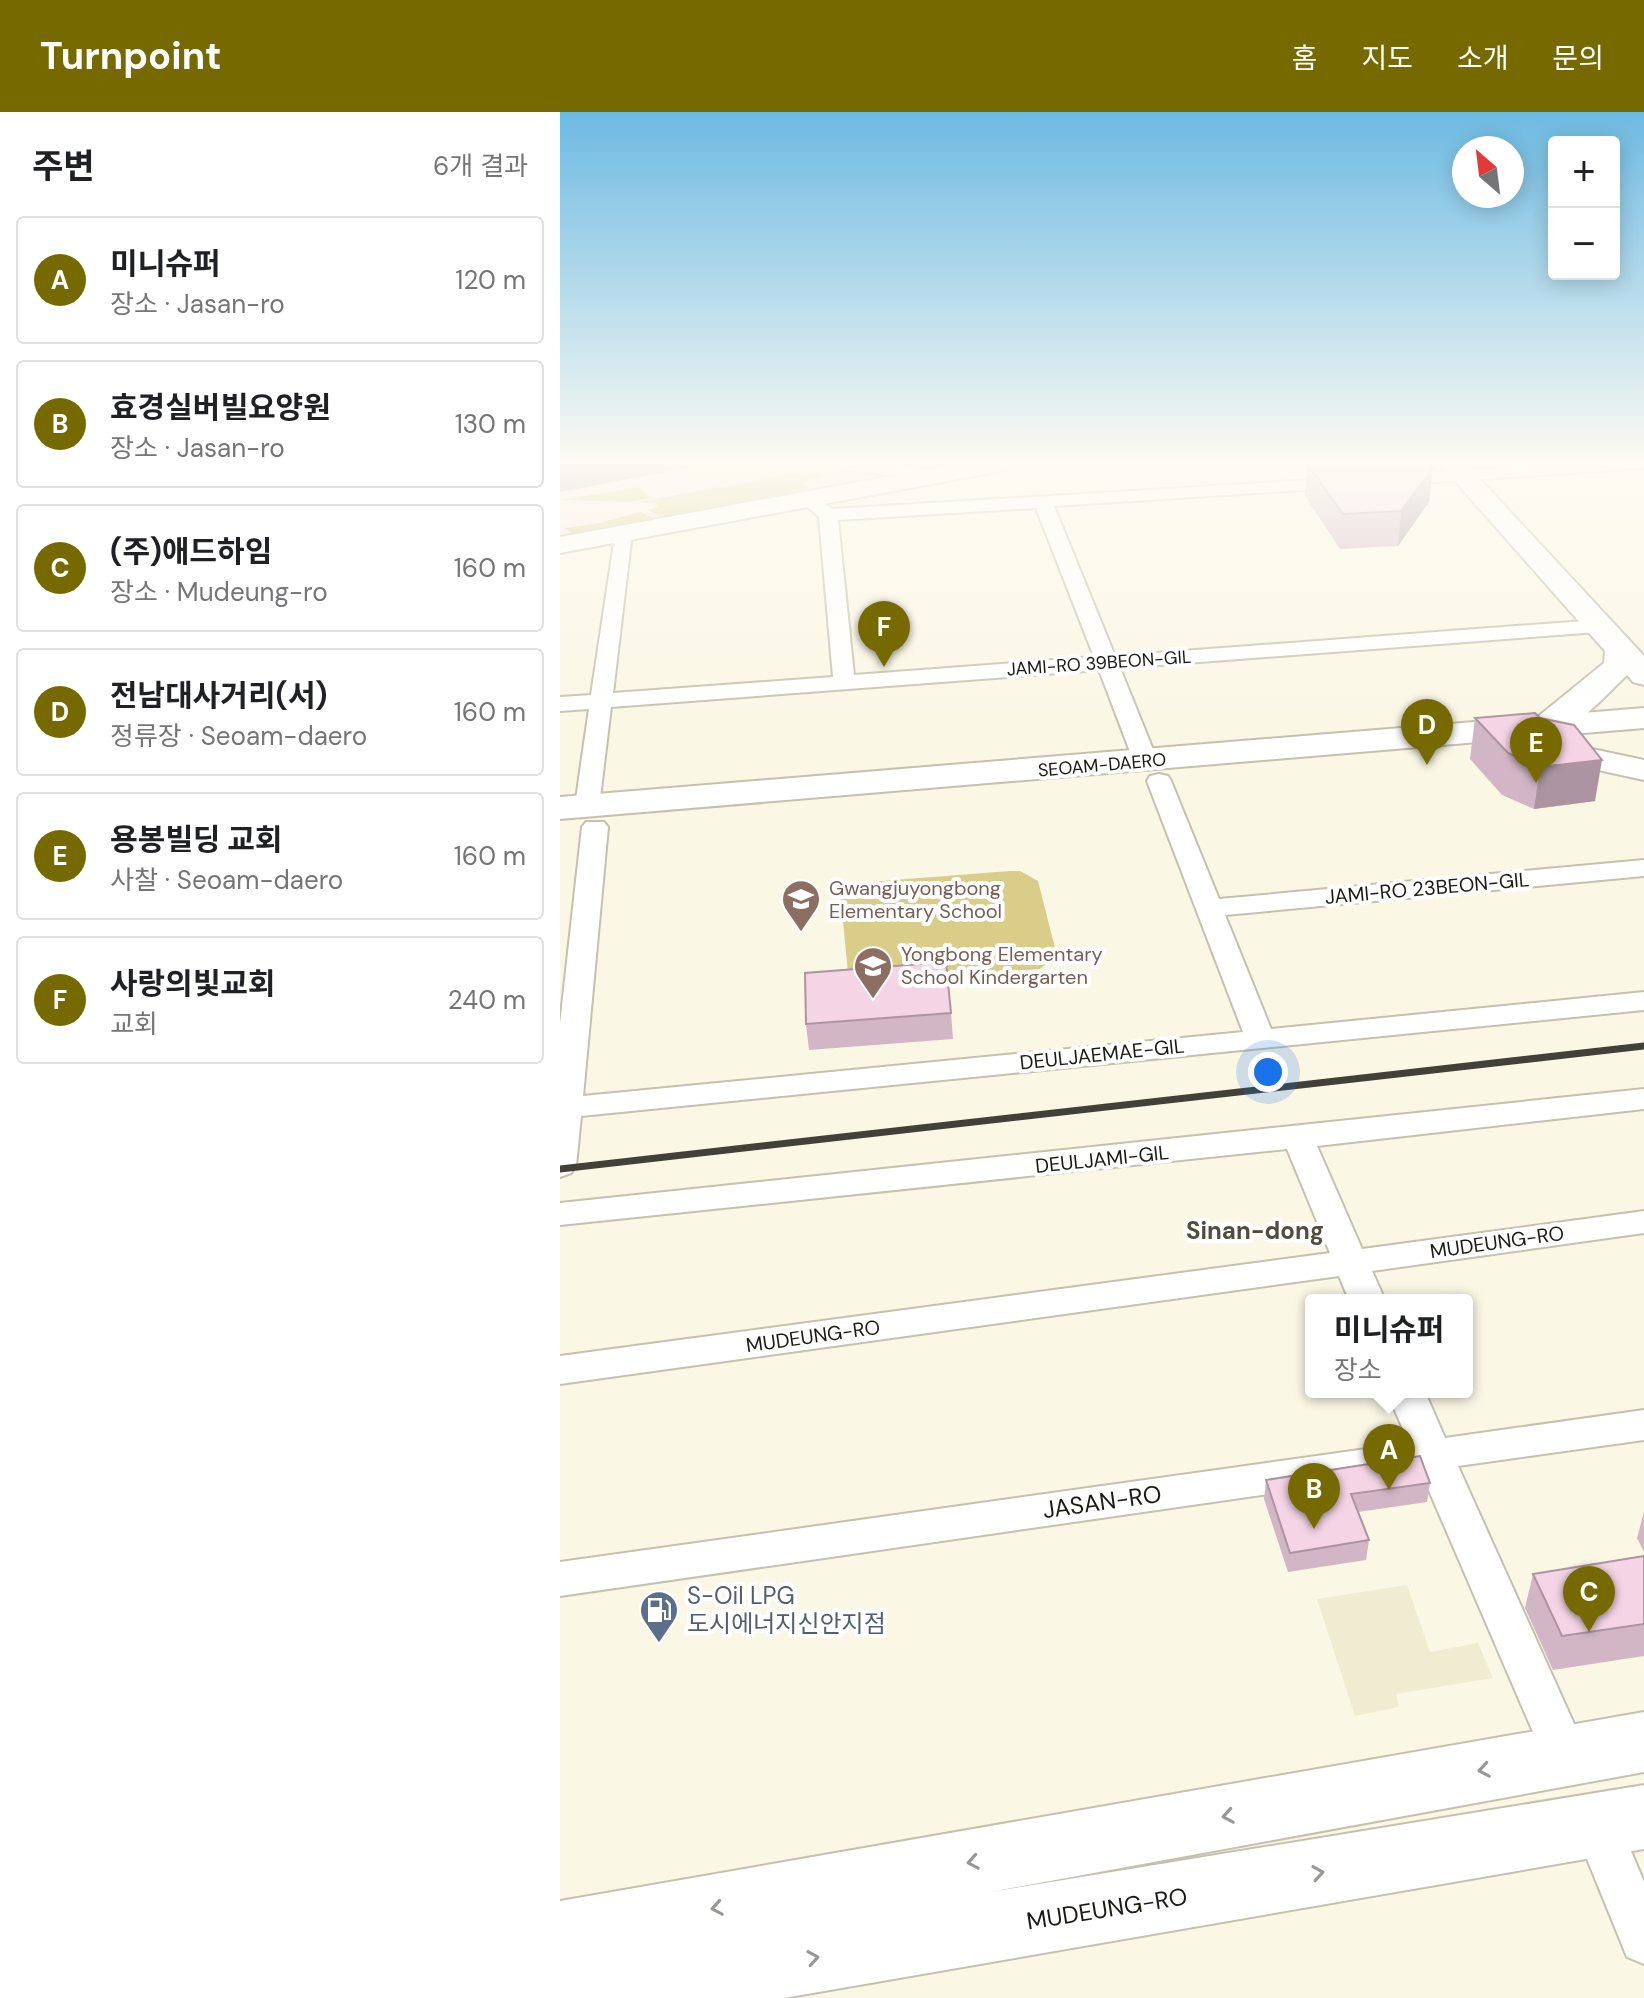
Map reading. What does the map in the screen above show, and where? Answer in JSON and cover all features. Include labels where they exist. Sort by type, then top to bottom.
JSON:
[{"type":"street","points":[[560,1166],[575,818],[600,701],[621,551]]},
{"type":"street","points":[[826,551],[844,681]]},
{"type":"street","points":[[1062,551],[1210,908],[1260,1038]]},
{"type":"street","points":[[1531,551],[1598,626],[1632,653],[1644,675]]},
{"type":"street","name":"JAMI-RO 39BEON-GIL","points":[[560,704],[1598,626]]},
{"type":"street","points":[[1632,653],[1543,738],[1644,770]]},
{"type":"street","name":"SEOAM-DAERO","points":[[575,818],[1543,738],[1644,718]]},
{"type":"street","name":"SEOAM-DAERO","points":[[1543,738],[1644,741]]},
{"type":"street","name":"JAMI-RO 23BEON-GIL","points":[[1210,908],[1644,868]]},
{"type":"street","name":"DEULJAEMAE-GIL","points":[[563,1108],[1644,1001]]},
{"type":"street","name":"DEULJAMI-GIL","points":[[560,1214],[1644,1099]]},
{"type":"street","points":[[1298,1138],[1364,1294]]},
{"type":"street","name":"MUDEUNG-RO","points":[[560,1370],[1644,1222]]},
{"type":"street","points":[[1409,1398],[1565,1755]]},
{"type":"street","name":"JASAN-RO","points":[[560,1579],[1644,1425]]},
{"type":"street","points":[[560,1936],[1644,1742]]},
{"type":"street","points":[[1620,1822],[1644,1940]]},
{"type":"street","name":"MUDEUNG-RO","points":[[570,1998],[1620,1822]]},
{"type":"shaded area","points":[[1020,871],[1038,881],[1056,952],[1040,969],[879,985],[848,973],[841,900],[846,892],[869,882]]},
{"type":"shaded area","points":[[1407,1585],[1430,1652],[1478,1643],[1493,1678],[1396,1694],[1399,1707],[1355,1716],[1317,1599]]},
{"type":"building","points":[[1535,713],[1540,718],[1574,725],[1602,760],[1540,767],[1508,753],[1475,718]]},
{"type":"building","points":[[946,962],[951,1013],[806,1024],[805,973]]},
{"type":"building","points":[[1420,1456],[1430,1483],[1351,1494],[1369,1540],[1290,1553],[1266,1480]]},
{"type":"building","points":[[1644,1556],[1644,1624],[1562,1636],[1533,1574]]},
{"type":"railway","points":[[560,1169],[1644,1046]]},
{"type":"place","name":"사랑의빛교회","points":[[884,667]]},
{"type":"place","name":"전남대사거리(서)","points":[[1427,765]]},
{"type":"place","name":"용봉빌딩 교회","points":[[1536,783]]},
{"type":"place","name":"Gwangjuyongbong Elementary School","points":[[801,933]]},
{"type":"place","name":"Yongbong Elementary School Kindergarten","points":[[873,1000]]},
{"type":"place","name":"미니슈퍼","points":[[1389,1490]]},
{"type":"place","name":"효경실버빌요양원","points":[[1314,1529]]},
{"type":"place","name":"(주)애드하임","points":[[1589,1632]]},
{"type":"place","name":"S-Oil LPG 도시에너지신안지점","points":[[659,1644]]},
{"type":"district","name":"Sinan-dong","points":[[1255,1231]]}]
